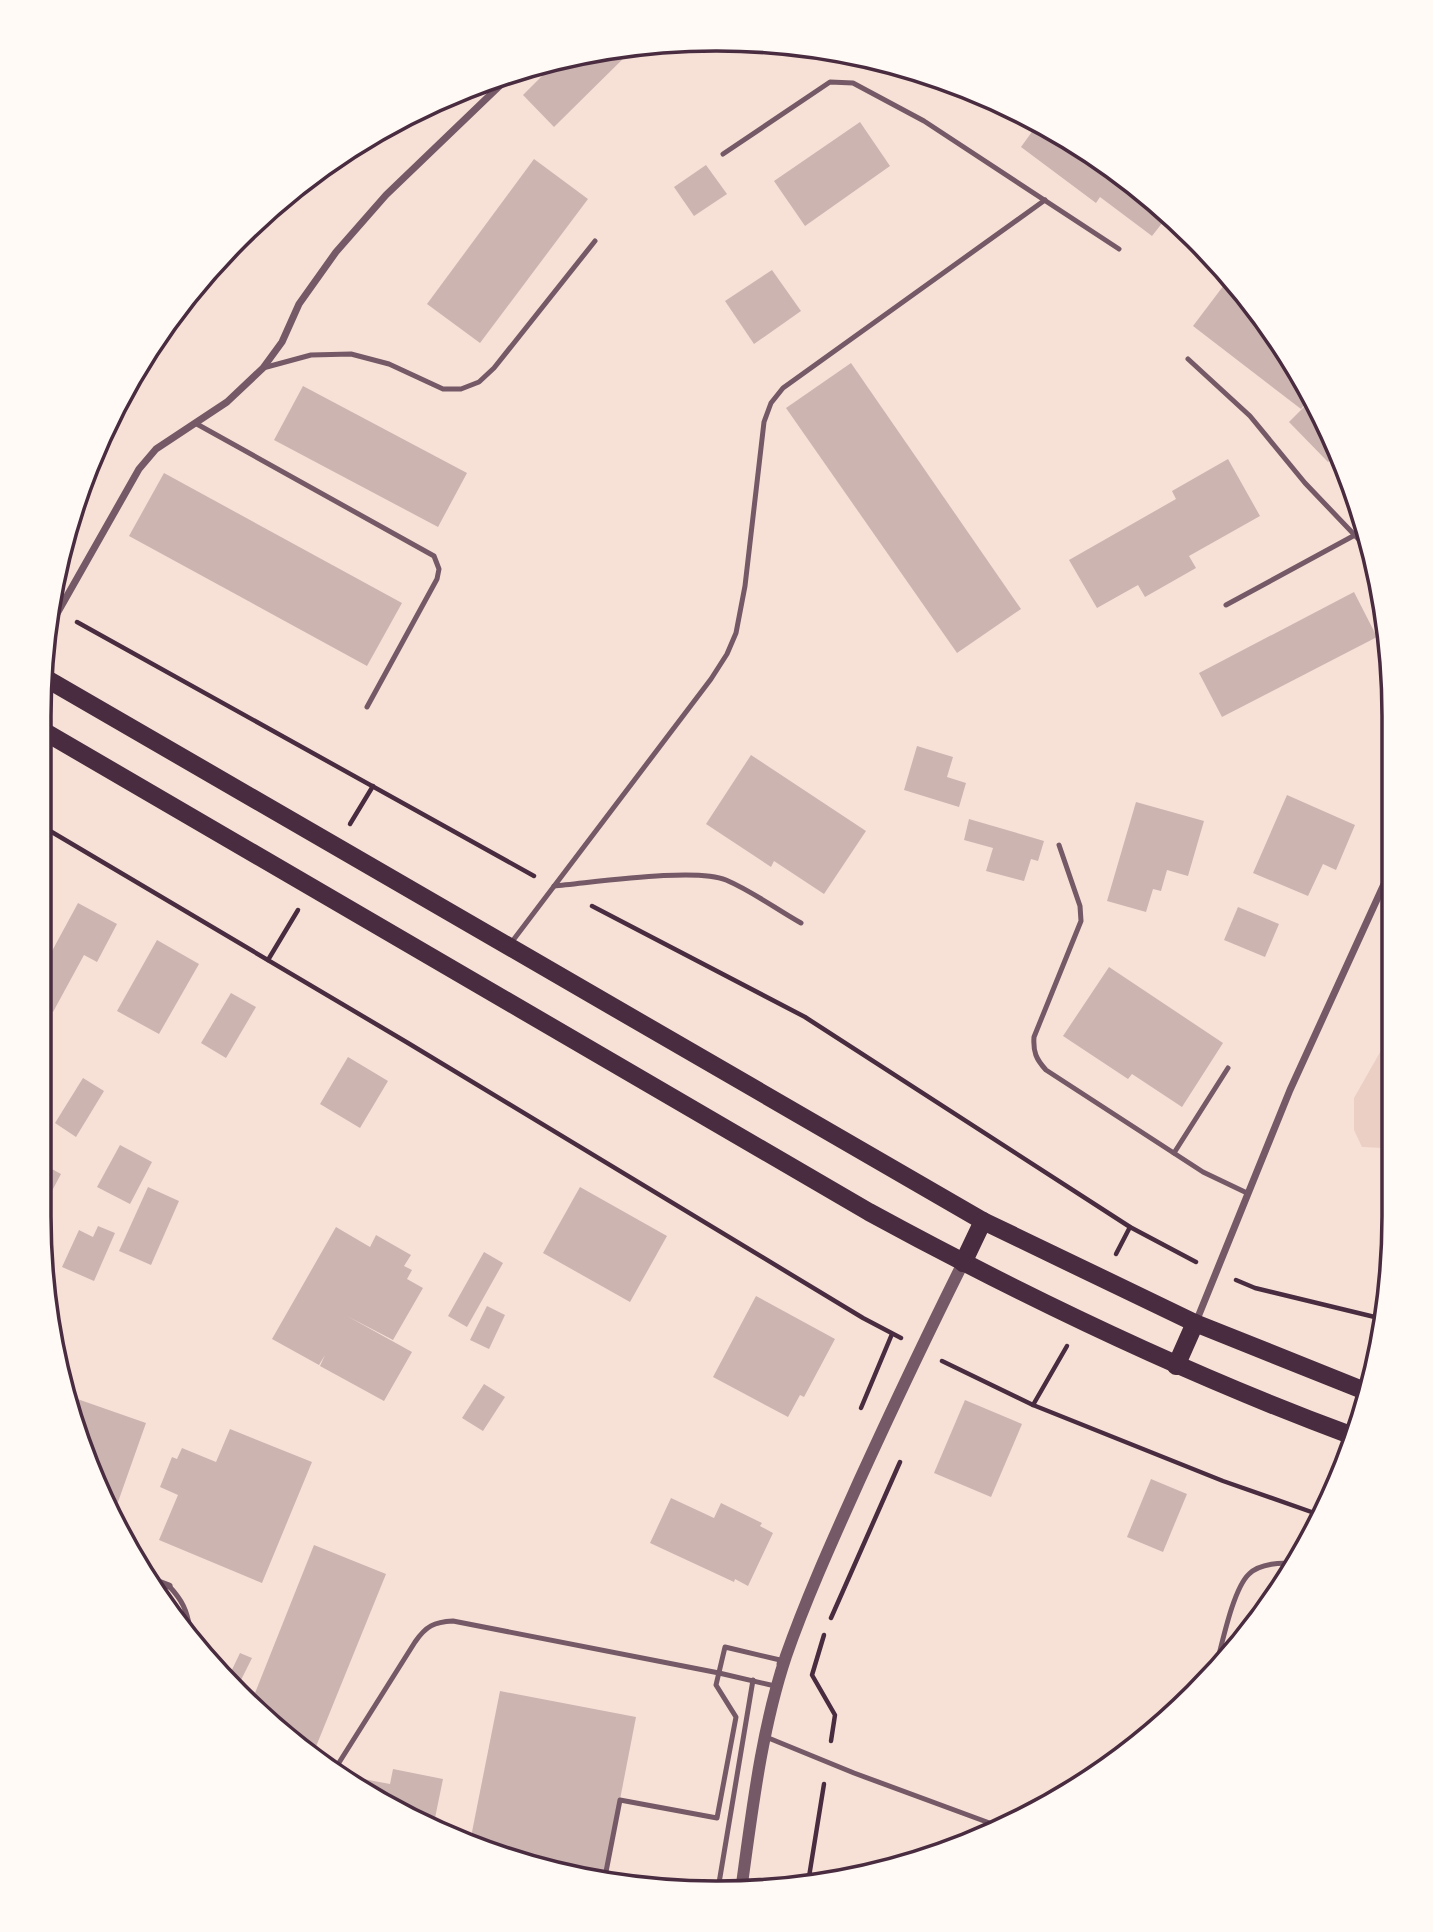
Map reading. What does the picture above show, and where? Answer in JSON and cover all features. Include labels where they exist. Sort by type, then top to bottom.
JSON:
[{"type":"main road","points":[[52,682],[983,1221],[1195,1323],[1359,1390]]},
{"type":"main road","points":[[51,735],[857,1205],[963,1263],[1176,1366],[1346,1433]]},
{"type":"main road","points":[[963,1263],[983,1221]]},
{"type":"main road","points":[[1176,1366],[1195,1323]]},
{"type":"street","points":[[60,610],[139,469],[156,449],[227,402],[263,368],[282,342],[299,304],[336,252],[386,195],[497,88]]},
{"type":"street","points":[[1195,1323],[1290,1090],[1382,889]]},
{"type":"street","points":[[743,1880],[766,1737],[776,1686],[786,1657],[812,1589],[920,1348],[963,1263]]},
{"type":"street","points":[[162,1583],[169,1586]]},
{"type":"lane","points":[[723,153],[830,82],[853,83],[924,121],[1119,249]]},
{"type":"lane","points":[[508,948],[711,679],[727,654],[736,633],[764,422],[771,403],[783,388],[1045,200]]},
{"type":"lane","points":[[263,368],[311,355],[351,354],[389,364],[443,389],[461,389],[480,382],[595,241]]},
{"type":"lane","points":[[1188,359],[1250,416],[1305,483],[1358,539]]},
{"type":"lane","points":[[195,423],[434,556],[439,569],[437,579],[367,706]]},
{"type":"lane","points":[[1226,605],[1355,535]]},
{"type":"lane","points":[[1059,845],[1080,906],[1081,921],[1034,1037],[1033,1051],[1038,1062],[1046,1070],[1210,1176],[1247,1193]]},
{"type":"lane","points":[[554,886],[667,876],[704,876],[724,879],[801,923]]},
{"type":"lane","points":[[1174,1153],[1228,1068]]},
{"type":"lane","points":[[1221,1649],[1239,1588],[1250,1572],[1268,1565],[1283,1564]]},
{"type":"lane","points":[[169,1586],[182,1600],[189,1622]]},
{"type":"lane","points":[[339,1763],[415,1642],[425,1629],[436,1622],[453,1621],[776,1686]]},
{"type":"lane","points":[[606,1872],[620,1800],[717,1818],[737,1717],[716,1685],[725,1647],[780,1660],[753,1774],[736,1881]]},
{"type":"lane","points":[[719,1881],[753,1680]]},
{"type":"lane","points":[[766,1737],[989,1823]]},
{"type":"path","points":[[91,629],[512,865],[805,1017],[1130,1227],[1179,1255],[1255,1288],[1374,1317]]},
{"type":"path","points":[[51,832],[852,1311],[945,1363],[1033,1405],[1223,1481],[1313,1512]]},
{"type":"path","points":[[940,1373],[945,1363]]},
{"type":"path","points":[[809,1875],[835,1715],[812,1675],[826,1629],[903,1455]]},
{"type":"shaded area","points":[[1382,1049],[1382,1148],[1362,1147],[1354,1130],[1354,1098]]},
{"type":"building","points":[[625,57],[554,127],[523,95],[545,73]]},
{"type":"building","points":[[860,122],[890,166],[805,226],[774,181]]},
{"type":"building","points":[[1033,131],[1122,188],[1162,223],[1152,236],[1100,197],[1096,203],[1021,147]]},
{"type":"building","points":[[534,159],[588,199],[480,343],[427,304]]},
{"type":"building","points":[[706,165],[727,194],[694,216],[674,187]]},
{"type":"building","points":[[772,270],[801,311],[754,344],[725,301]]},
{"type":"building","points":[[1224,286],[1270,347],[1304,405],[1301,409],[1193,326]]},
{"type":"building","points":[[851,363],[1021,609],[957,653],[786,408]]},
{"type":"building","points":[[303,386],[467,473],[438,527],[274,440]]},
{"type":"building","points":[[1305,406],[1331,459],[1328,462],[1289,422]]},
{"type":"building","points":[[1228,459],[1260,516],[1189,556],[1196,568],[1145,597],[1138,585],[1097,608],[1069,560],[1176,499],[1172,491]]},
{"type":"building","points":[[164,473],[402,603],[367,666],[129,536]]},
{"type":"building","points":[[1354,592],[1377,637],[1222,717],[1199,673]]},
{"type":"building","points":[[917,746],[953,757],[947,777],[966,783],[959,807],[904,790]]},
{"type":"building","points":[[751,755],[866,831],[824,894],[774,861],[771,867],[706,824]]},
{"type":"building","points":[[1287,795],[1355,825],[1336,870],[1323,864],[1308,896],[1253,873]]},
{"type":"building","points":[[1136,802],[1204,821],[1188,876],[1167,870],[1161,891],[1153,889],[1146,912],[1107,901]]},
{"type":"building","points":[[969,819],[1044,841],[1038,861],[1031,859],[1024,881],[986,871],[993,848],[964,840]]},
{"type":"building","points":[[78,903],[117,924],[97,962],[84,955],[53,1012],[51,953]]},
{"type":"building","points":[[1238,907],[1279,924],[1265,957],[1224,940]]},
{"type":"building","points":[[157,940],[199,964],[159,1034],[117,1011]]},
{"type":"building","points":[[1109,967],[1223,1043],[1182,1107],[1132,1074],[1128,1079],[1063,1036]]},
{"type":"building","points":[[231,993],[256,1007],[226,1058],[201,1043]]},
{"type":"building","points":[[348,1057],[388,1081],[360,1128],[320,1104]]},
{"type":"building","points":[[83,1078],[104,1091],[76,1137],[55,1123]]},
{"type":"building","points":[[120,1145],[152,1162],[130,1204],[97,1187]]},
{"type":"building","points":[[51,1169],[61,1174],[51,1193]]},
{"type":"building","points":[[148,1187],[179,1201],[151,1265],[119,1251]]},
{"type":"building","points":[[580,1187],[667,1236],[630,1302],[543,1253]]},
{"type":"building","points":[[98,1226],[115,1233],[94,1281],[62,1267],[79,1230],[93,1237]]},
{"type":"building","points":[[336,1227],[370,1247],[376,1235],[411,1255],[404,1266],[412,1270],[407,1279],[423,1288],[393,1340],[347,1316],[412,1352],[384,1401],[320,1366],[325,1355],[319,1365],[272,1339]]},
{"type":"building","points":[[484,1252],[503,1263],[467,1327],[448,1316]]},
{"type":"building","points":[[756,1296],[835,1339],[804,1397],[800,1395],[788,1417],[713,1377]]},
{"type":"building","points":[[487,1306],[505,1315],[489,1349],[470,1340]]},
{"type":"building","points":[[484,1384],[505,1397],[483,1431],[462,1418]]},
{"type":"building","points":[[76,1399],[146,1423],[118,1502],[115,1501],[101,1470]]},
{"type":"building","points":[[965,1400],[1022,1424],[991,1497],[934,1473]]},
{"type":"building","points":[[230,1429],[312,1462],[262,1583],[159,1540],[178,1495],[160,1487],[172,1457],[177,1459],[182,1448],[216,1462]]},
{"type":"building","points":[[1151,1479],[1187,1494],[1163,1552],[1127,1537]]},
{"type":"building","points":[[671,1498],[714,1518],[721,1503],[762,1523],[760,1526],[773,1533],[748,1586],[650,1543]]},
{"type":"building","points":[[314,1545],[386,1574],[316,1747],[255,1694]]},
{"type":"building","points":[[240,1653],[252,1658],[241,1680],[232,1671]]},
{"type":"building","points":[[500,1691],[636,1717],[606,1872],[544,1859],[471,1834]]},
{"type":"building","points":[[393,1769],[443,1779],[435,1818],[363,1779],[390,1784]]}]
